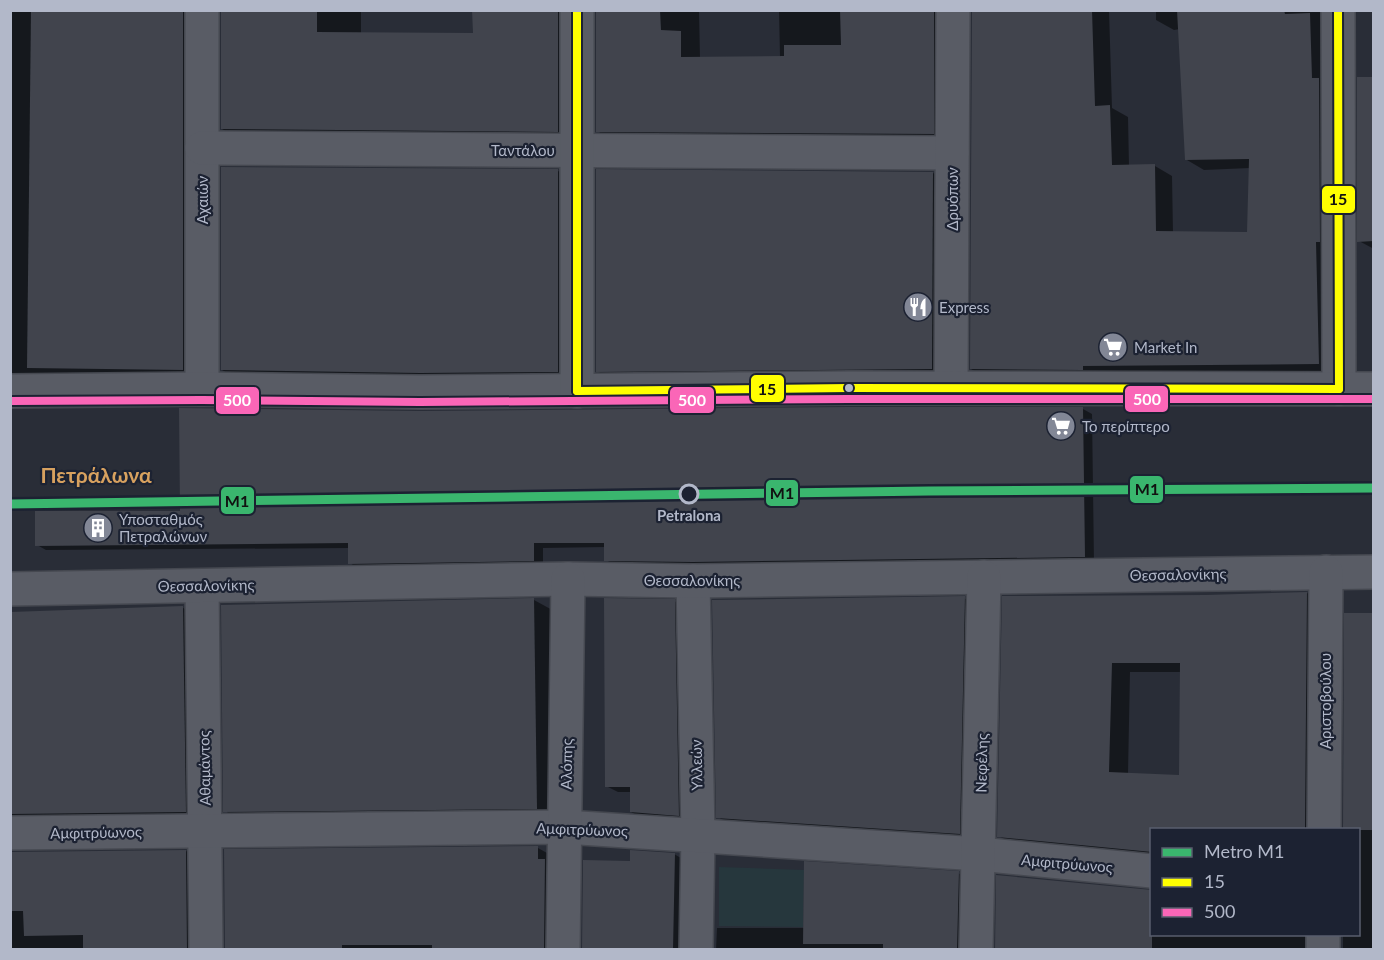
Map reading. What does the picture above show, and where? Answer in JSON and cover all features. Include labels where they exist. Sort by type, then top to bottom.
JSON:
[{"type":"street","name":"Αχαιών","points":[[202,10],[202,389]]},
{"type":"street","points":[[577,10],[577,391]]},
{"type":"street","name":"Δρυόπων","points":[[951,388],[953,10]]},
{"type":"street","points":[[1338,10],[1339,389]]},
{"type":"street","name":"Ταντάλου","points":[[202,148],[952,153]]},
{"type":"street","points":[[10,391],[202,389],[420,392],[1374,388]]},
{"type":"street","name":"Αριστοβούλου","points":[[1324,828],[1326,572]]},
{"type":"street","name":"Θεσσαλονίκης","points":[[10,589],[568,579],[693,581],[1374,572]]},
{"type":"street","name":"Νεφέλης","points":[[976,950],[984,577]]},
{"type":"street","name":"Αλόπης","points":[[563,950],[568,579]]},
{"type":"street","name":"Υλλεών","points":[[693,581],[698,835],[696,950]]},
{"type":"street","name":"Αθαμάντος","points":[[202,585],[206,950]]},
{"type":"street","name":"Αμφιτρύωνος","points":[[10,833],[565,827],[979,854],[1150,871]]},
{"type":"shaded area","points":[[719,867],[804,870],[803,927],[719,926]]},
{"type":"building","points":[[31,10],[183,10],[183,370],[27,368]]},
{"type":"building","points":[[221,10],[317,10],[317,32],[473,33],[472,10],[558,10],[558,132],[221,129]]},
{"type":"building","points":[[596,10],[660,10],[661,30],[681,31],[681,57],[784,56],[784,45],[841,45],[840,10],[934,10],[934,134],[596,132]]},
{"type":"building","points":[[972,10],[1092,10],[1095,106],[1110,105],[1112,165],[1155,164],[1156,231],[1247,232],[1249,159],[1185,160],[1177,10],[1284,10],[1285,14],[1310,13],[1312,78],[1319,78],[1320,242],[1316,242],[1319,364],[1083,366],[1083,370],[970,369]]},
{"type":"building","points":[[1357,77],[1374,77],[1374,241],[1357,242]]},
{"type":"building","points":[[221,167],[558,169],[558,372],[420,373],[221,370]]},
{"type":"building","points":[[596,169],[933,172],[932,369],[596,372]]},
{"type":"building","points":[[1083,407],[1085,557],[604,561],[604,543],[534,543],[534,561],[348,564],[348,543],[35,546],[35,511],[180,511],[179,408],[420,411]]},
{"type":"building","points":[[1307,592],[1305,828],[1150,828],[1150,852],[997,837],[1002,596]],"holes":[[[1112,663],[1180,663],[1179,775],[1109,772]]]},
{"type":"building","points":[[965,596],[960,834],[716,818],[712,600]]},
{"type":"building","points":[[534,598],[537,809],[223,812],[221,605]]},
{"type":"building","points":[[604,598],[675,599],[679,816],[630,812],[630,787],[605,787]]},
{"type":"building","points":[[183,606],[186,812],[10,814],[10,612]]},
{"type":"building","points":[[1344,613],[1374,613],[1374,830],[1343,828]]},
{"type":"building","points":[[538,846],[538,859],[545,859],[544,950],[432,950],[432,945],[342,945],[342,949],[225,950],[224,849]]},
{"type":"building","points":[[186,850],[187,950],[83,950],[83,935],[24,936],[23,911],[10,911],[10,852]]},
{"type":"building","points":[[630,850],[675,853],[673,950],[582,950],[583,860],[630,861]]},
{"type":"building","points":[[804,861],[959,871],[957,950],[883,950],[883,944],[803,944]]},
{"type":"building","points":[[996,875],[1150,890],[1152,950],[995,950]]},
{"type":"metro line","name":"Μ1","points":[[10,504],[929,491],[1374,488]]},
{"type":"transit line","name":"15","points":[[577,10],[577,391]]},
{"type":"transit line","name":"15","points":[[1338,10],[1339,389]]},
{"type":"transit line","name":"15","points":[[577,391],[849,388],[1339,389]]},
{"type":"transit line","name":"500","points":[[10,401],[1374,399]]},
{"type":"place","name":"Express","points":[[918,307]]},
{"type":"place","name":"Market In","points":[[1113,347]]},
{"type":"place","name":"Το περίπτερο","points":[[1061,426]]},
{"type":"place","name":"Petralona","points":[[689,494]]},
{"type":"place","name":"Υποσταθμός Πετραλώνων","points":[[98,528]]},
{"type":"district","name":"Πετράλωνα","points":[[96,474]]}]
